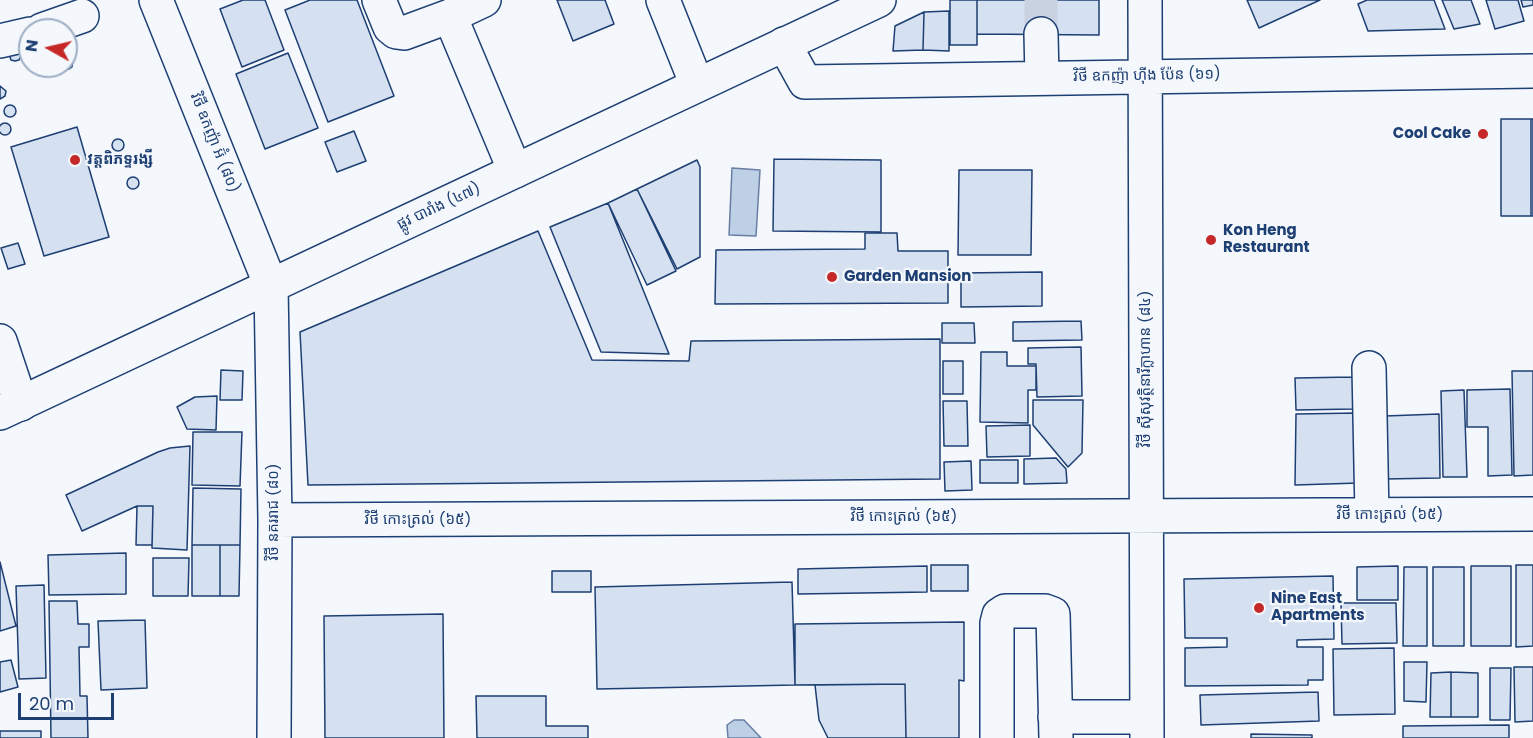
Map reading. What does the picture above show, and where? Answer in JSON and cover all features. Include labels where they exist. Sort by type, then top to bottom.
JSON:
[{"type":"street","name":"វិថី ឧកញ៉ា អ៊ំ (៨០)","points":[[156,0],[271,286]]},
{"type":"street","points":[[379,0],[390,27],[396,32],[404,33],[450,16],[484,0]]},
{"type":"street","points":[[663,0],[697,85]]},
{"type":"street","name":"ផ្លូវ បារាំង (៤៧)","points":[[10,408],[879,0]]},
{"type":"street","name":"វិថី ស៊ីសុវត្ថិនារីក្លាហាន (៨៤)","points":[[1144,0],[1147,728]]},
{"type":"street","points":[[76,18],[82,16]]},
{"type":"street","points":[[450,16],[514,171]]},
{"type":"street","points":[[1041,34],[1042,78]]},
{"type":"street","points":[[0,40],[18,36]]},
{"type":"street","name":"វិថី ឧកញ៉ា ហ៊ីង ប៉ែន (៦១)","points":[[784,44],[805,82],[1533,71]]},
{"type":"street","name":"វិថី នគររាជ (៨០)","points":[[271,286],[275,520],[274,738]]},
{"type":"street","points":[[0,341],[10,408]]},
{"type":"street","points":[[1369,368],[1372,515]]},
{"type":"street","name":"វិថី កោះត្រល់ (៦៥)","points":[[275,520],[1533,514]]},
{"type":"street","points":[[997,738],[997,623],[999,615],[1005,611],[1045,611],[1053,614],[1056,728],[1147,728]]},
{"type":"water","points":[[732,168],[760,170],[756,236],[729,235]]},
{"type":"water","points":[[734,720],[744,720],[761,738],[728,738],[727,725]]},
{"type":"building","points":[[243,0],[265,0],[284,50],[242,67],[220,9]]},
{"type":"building","points":[[310,0],[357,0],[394,96],[328,122],[285,10]]},
{"type":"building","points":[[557,0],[605,0],[614,24],[573,41]]},
{"type":"building","points":[[950,0],[977,0],[977,45],[950,45]]},
{"type":"building","points":[[977,0],[1099,0],[1099,35],[977,34]]},
{"type":"building","points":[[1247,0],[1320,0],[1259,28]]},
{"type":"building","points":[[1367,0],[1434,0],[1445,29],[1368,31],[1358,4]]},
{"type":"building","points":[[1442,0],[1471,0],[1480,24],[1454,29]]},
{"type":"building","points":[[1486,0],[1518,0],[1524,21],[1495,29]]},
{"type":"building","points":[[1521,0],[1533,0],[1533,5],[1523,7]]},
{"type":"building","points":[[949,11],[949,51],[923,50],[924,12]]},
{"type":"building","points":[[924,12],[923,50],[893,51],[895,26]]},
{"type":"building","points":[[18,51],[18,60],[11,60],[9,54]]},
{"type":"building","points":[[288,53],[318,128],[265,149],[236,74]]},
{"type":"building","points":[[0,86],[6,91],[5,96],[0,99]]},
{"type":"building","points":[[12,105],[16,111],[12,117],[8,117],[4,109]]},
{"type":"building","points":[[1501,119],[1531,119],[1531,216],[1501,216]]},
{"type":"building","points":[[1531,119],[1533,119],[1533,216],[1531,216]]},
{"type":"building","points":[[7,123],[11,129],[7,135],[3,135],[-1,127]]},
{"type":"building","points":[[77,127],[109,237],[44,256],[11,147]]},
{"type":"building","points":[[354,131],[366,161],[337,172],[325,142]]},
{"type":"building","points":[[120,139],[124,145],[120,151],[116,151],[112,143]]},
{"type":"building","points":[[774,159],[881,160],[881,232],[773,231]]},
{"type":"building","points":[[697,160],[700,167],[700,257],[677,269],[637,189]]},
{"type":"building","points":[[959,170],[1032,170],[1031,255],[958,255]]},
{"type":"building","points":[[135,177],[139,183],[135,189],[131,189],[127,181]]},
{"type":"building","points":[[637,189],[676,271],[647,285],[608,203]]},
{"type":"building","points":[[608,203],[669,354],[601,352],[550,227]]},
{"type":"building","points":[[538,231],[592,360],[689,361],[691,341],[940,339],[940,479],[308,485],[300,332]]},
{"type":"building","name":"Garden Mansion","points":[[865,233],[897,233],[898,251],[948,251],[948,303],[715,304],[716,250],[865,249]]},
{"type":"building","points":[[18,243],[25,264],[8,269],[1,248]]},
{"type":"building","points":[[1042,272],[1042,306],[961,307],[961,273]]},
{"type":"building","points":[[1081,321],[1082,340],[1013,341],[1013,322]]},
{"type":"building","points":[[942,323],[974,323],[975,343],[942,343]]},
{"type":"building","points":[[1081,347],[1082,396],[1037,397],[1036,364],[1028,364],[1028,348]]},
{"type":"building","points":[[981,352],[1007,352],[1007,366],[1036,366],[1036,390],[1028,390],[1028,423],[980,422]]},
{"type":"building","points":[[943,361],[963,361],[963,394],[943,394]]},
{"type":"building","points":[[221,370],[243,371],[242,400],[220,400]]},
{"type":"building","points":[[1512,371],[1533,371],[1533,475],[1514,476]]},
{"type":"building","points":[[1353,377],[1354,409],[1296,410],[1295,378]]},
{"type":"building","points":[[1510,389],[1512,475],[1488,476],[1488,427],[1467,427],[1467,390]]},
{"type":"building","points":[[1464,390],[1467,477],[1443,477],[1441,391]]},
{"type":"building","points":[[217,396],[216,430],[187,429],[177,407],[195,397]]},
{"type":"building","points":[[1033,400],[1083,400],[1082,453],[1068,467],[1033,425]]},
{"type":"building","points":[[943,401],[967,401],[968,446],[944,446]]},
{"type":"building","points":[[1358,413],[1359,483],[1295,485],[1296,414]]},
{"type":"building","points":[[1439,414],[1440,478],[1385,479],[1385,416]]},
{"type":"building","points":[[1030,425],[1030,456],[987,457],[986,426]]},
{"type":"building","points":[[193,432],[242,432],[240,486],[192,485]]},
{"type":"building","points":[[190,446],[187,550],[152,548],[153,506],[137,506],[82,531],[66,495],[158,452]]},
{"type":"building","points":[[1056,458],[1066,469],[1067,483],[1024,484],[1024,459]]},
{"type":"building","points":[[980,460],[1018,460],[1018,483],[980,483]]},
{"type":"building","points":[[971,461],[972,490],[945,491],[944,462]]},
{"type":"building","points":[[193,488],[241,489],[240,545],[192,545]]},
{"type":"building","points":[[137,506],[153,506],[152,545],[136,545]]},
{"type":"building","points":[[192,545],[220,545],[220,596],[192,596]]},
{"type":"building","points":[[220,545],[240,545],[239,596],[220,596]]},
{"type":"building","points":[[126,553],[126,594],[49,595],[48,555]]},
{"type":"building","points":[[153,558],[189,558],[188,596],[153,596]]},
{"type":"building","points":[[0,562],[16,626],[0,631]]},
{"type":"building","points":[[931,565],[968,565],[968,591],[931,591]]},
{"type":"building","points":[[1516,565],[1533,565],[1533,646],[1516,647]]},
{"type":"building","points":[[927,566],[927,592],[798,594],[798,569]]},
{"type":"building","points":[[1398,566],[1398,600],[1357,600],[1357,567]]},
{"type":"building","points":[[1471,566],[1511,566],[1511,646],[1471,646]]},
{"type":"building","points":[[1404,567],[1427,567],[1427,646],[1403,646]]},
{"type":"building","points":[[1433,567],[1464,567],[1464,646],[1433,646]]},
{"type":"building","points":[[552,571],[591,571],[591,592],[552,592]]},
{"type":"building","name":"Nine East Apartments","points":[[1333,576],[1334,639],[1297,640],[1297,647],[1323,647],[1323,680],[1308,680],[1308,685],[1185,686],[1185,648],[1227,647],[1227,638],[1185,638],[1184,579]]},
{"type":"building","points":[[792,582],[795,685],[597,689],[595,587]]},
{"type":"building","points":[[44,585],[46,678],[19,679],[16,586]]},
{"type":"building","points":[[49,601],[77,601],[78,624],[89,624],[89,647],[79,647],[80,696],[87,696],[88,738],[51,738]]},
{"type":"building","points":[[1341,603],[1396,603],[1397,643],[1342,644]]},
{"type":"building","points":[[443,614],[444,738],[325,738],[324,616]]},
{"type":"building","points":[[145,620],[147,688],[101,690],[98,621]]},
{"type":"building","points":[[964,622],[964,681],[959,680],[959,738],[906,738],[905,684],[795,685],[795,624]]},
{"type":"building","points":[[1394,648],[1395,714],[1334,715],[1333,649]]},
{"type":"building","points":[[11,660],[18,687],[0,692],[0,662]]},
{"type":"building","points":[[1404,662],[1427,662],[1426,702],[1404,701]]},
{"type":"building","points":[[1514,667],[1533,667],[1533,721],[1515,722]]},
{"type":"building","points":[[1490,668],[1511,668],[1510,720],[1490,720]]},
{"type":"building","points":[[1451,672],[1451,717],[1430,717],[1431,673]]},
{"type":"building","points":[[1451,672],[1478,673],[1478,717],[1451,717]]},
{"type":"building","points":[[905,684],[906,738],[828,738],[819,720],[815,685]]},
{"type":"building","points":[[1318,692],[1319,721],[1201,725],[1200,695]]},
{"type":"building","points":[[476,696],[546,696],[546,726],[588,726],[588,738],[477,738]]},
{"type":"building","points":[[1509,725],[1509,738],[1403,738],[1403,726]]},
{"type":"building","points":[[0,731],[41,731],[41,738],[0,738]]},
{"type":"building","points":[[1251,734],[1312,735],[1312,738],[1251,738]]},
{"type":"tunnel","points":[[1041,0],[1041,34]]},
{"type":"place","name":"Cool Cake","points":[[1483,134]]},
{"type":"place","name":"វត្តពិភទ្ទរង្សី","points":[[75,160]]},
{"type":"place","name":"Kon Heng Restaurant","points":[[1211,240]]},
{"type":"place","name":"Garden Mansion","points":[[832,277]]},
{"type":"place","name":"Nine East Apartments","points":[[1259,608]]}]
